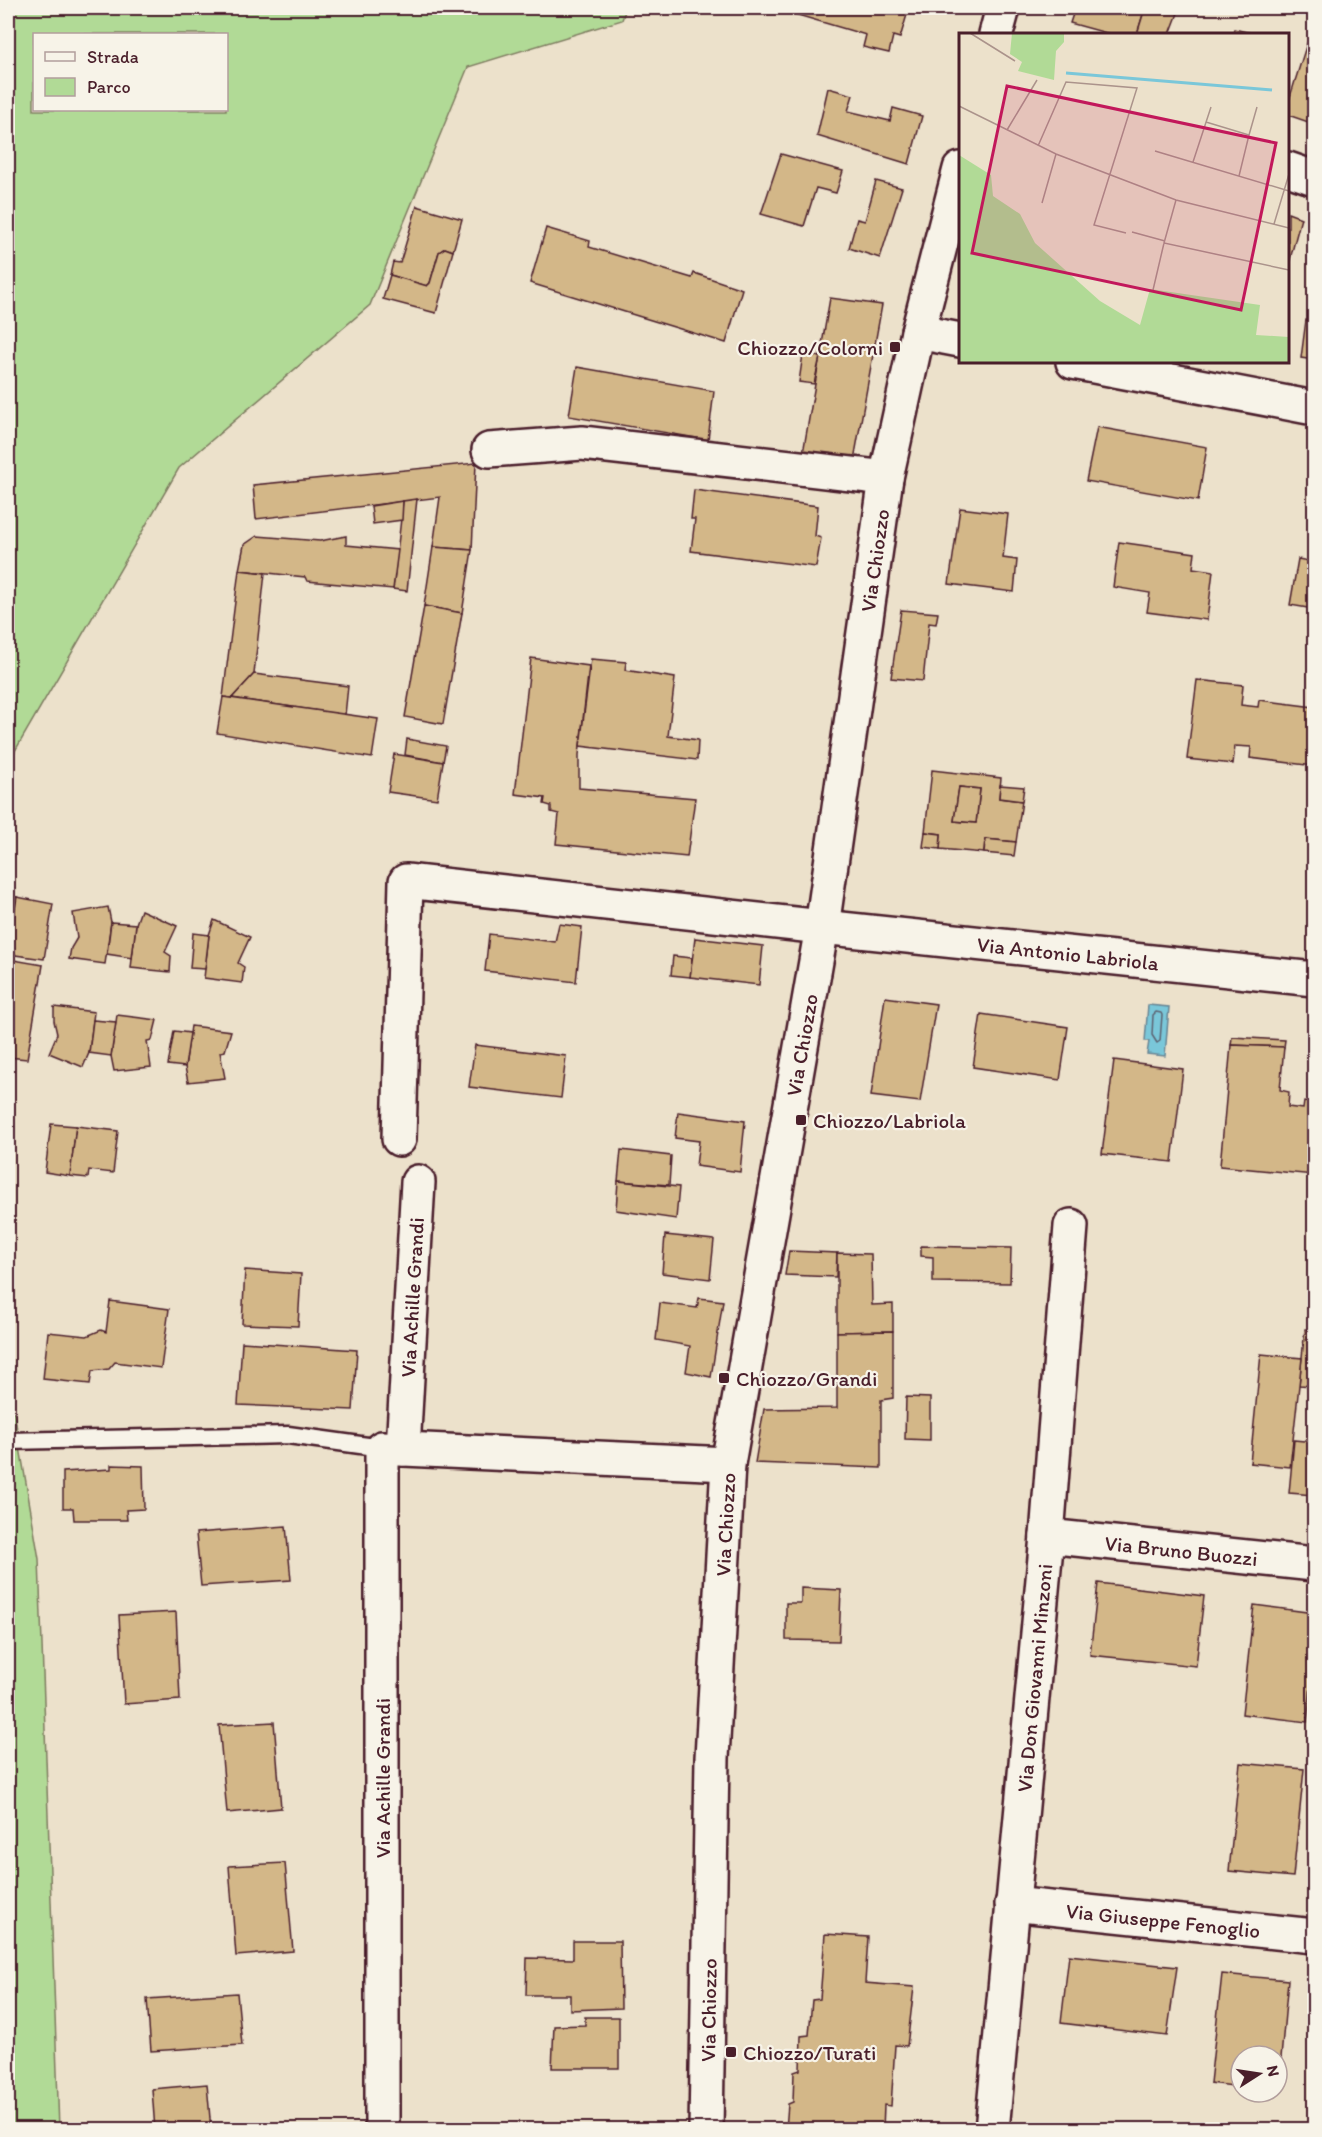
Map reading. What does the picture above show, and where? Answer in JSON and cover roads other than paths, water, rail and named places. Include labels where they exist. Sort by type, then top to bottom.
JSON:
[{"type":"street","points":[[996,33],[1003,8]]},
{"type":"street","points":[[1289,170],[1314,178]]},
{"type":"street","name":"Via Chiozzo","points":[[706,2130],[712,1758],[728,1464],[822,927],[886,478],[918,332],[959,173]]},
{"type":"street","points":[[918,332],[959,340]]},
{"type":"street","points":[[1078,363],[1314,408]]},
{"type":"street","name":"Via Chiozzo","points":[[489,450],[582,443],[886,478]]},
{"type":"street","points":[[399,1138],[406,881],[822,927]]},
{"type":"street","name":"Via Antonio Labriola","points":[[822,927],[1314,979]]},
{"type":"street","name":"Via Achille Grandi","points":[[382,2130],[392,1448],[418,1182]]},
{"type":"street","name":"Via Don Giovanni Minzoni","points":[[992,2130],[1047,1536],[1071,1226]]},
{"type":"street","points":[[392,1448],[728,1464]]},
{"type":"street","name":"Via Bruno Buozzi","points":[[1047,1536],[1314,1564]]},
{"type":"street","name":"Via Giuseppe Fenoglio","points":[[1012,1904],[1314,1935]]},
{"type":"lane","points":[[8,1441],[288,1434],[392,1448]]},
{"type":"water","points":[[1148,1005],[1169,1007],[1165,1056],[1147,1054],[1149,1041],[1145,1041]]},
{"type":"place","name":"Chiozzo/Colorni","points":[[895,347]]},
{"type":"place","name":"Chiozzo/Labriola","points":[[801,1120]]},
{"type":"place","name":"Chiozzo/Grandi","points":[[724,1378]]},
{"type":"place","name":"Chiozzo/Turati","points":[[731,2052]]}]
